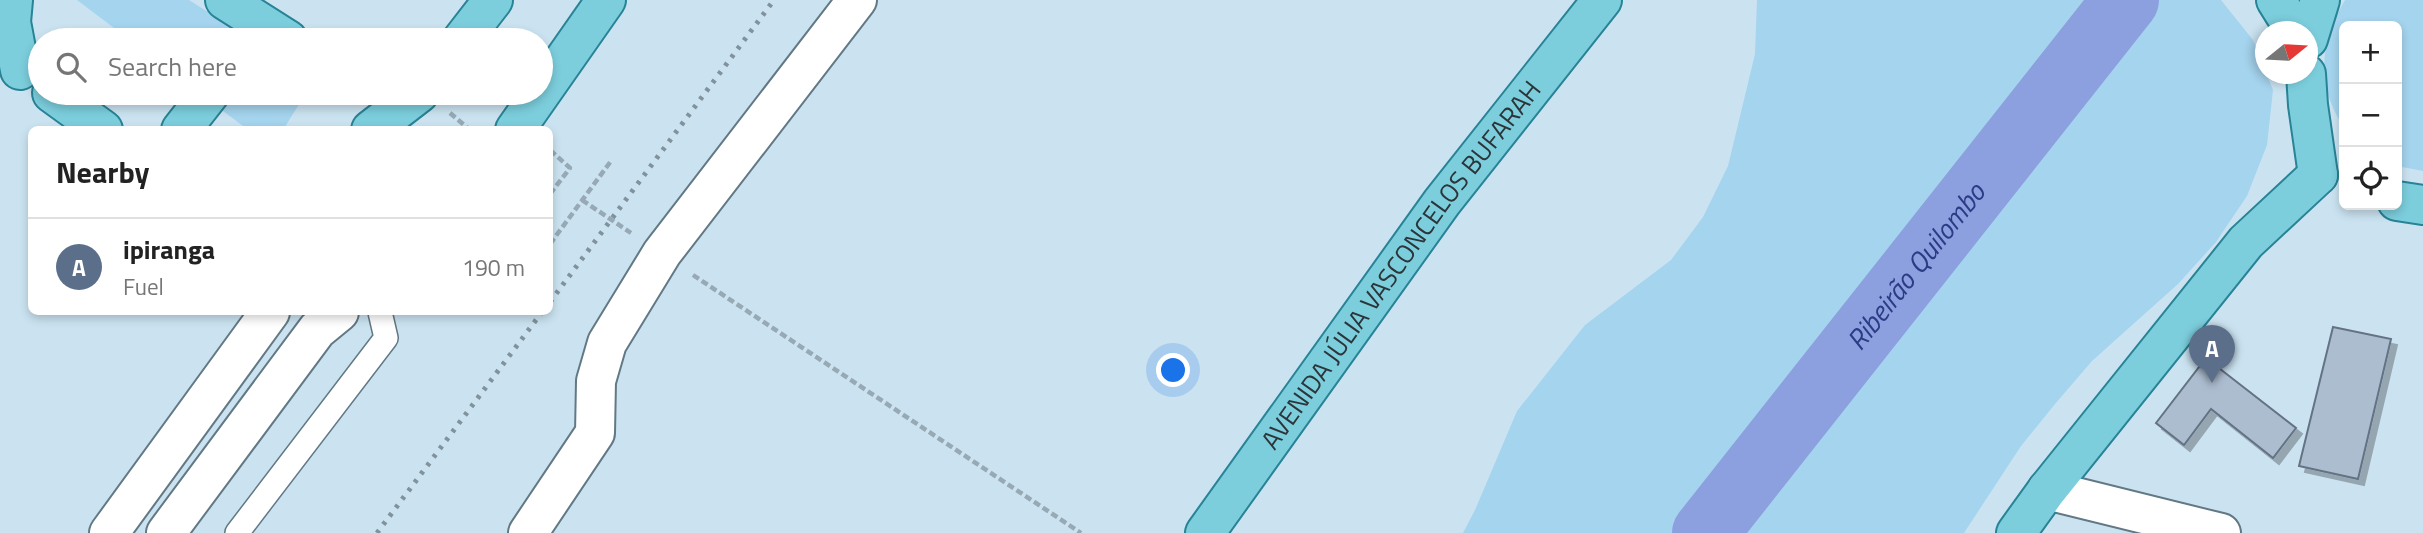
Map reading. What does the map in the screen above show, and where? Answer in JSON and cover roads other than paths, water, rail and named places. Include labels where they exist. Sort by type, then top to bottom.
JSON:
[{"type":"main road","points":[[13,0],[11,22],[20,69]]},
{"type":"main road","points":[[225,0],[259,28]]},
{"type":"main road","points":[[472,28],[493,0]]},
{"type":"main road","points":[[553,76],[606,0]]},
{"type":"main road","name":"AVENIDA JÚLIA VASCONCELOS BUFARAH","points":[[1205,533],[1442,202],[1602,0]]},
{"type":"main road","points":[[2276,0],[2289,21]]},
{"type":"main road","points":[[2314,21],[2320,0]]},
{"type":"main road","points":[[2016,533],[2246,242],[2331,179],[2308,105],[2307,84]]},
{"type":"main road","points":[[69,105],[97,126]]},
{"type":"main road","points":[[184,126],[201,105]]},
{"type":"main road","points":[[518,126],[532,105]]},
{"type":"main road","points":[[2402,202],[2423,205]]},
{"type":"street","points":[[528,533],[595,433],[596,381],[607,343],[662,253],[857,0]]},
{"type":"street","points":[[109,533],[268,315]]},
{"type":"street","points":[[166,533],[317,330],[335,315]]},
{"type":"street","points":[[2048,490],[2221,533]]},
{"type":"lane","points":[[237,533],[386,338],[381,315]]},
{"type":"waterway","name":"Ribeirão Quilombo","points":[[1705,533],[2126,0]]},
{"type":"railway","points":[[553,298],[774,0]]},
{"type":"railway","points":[[377,533],[540,315]]},
{"type":"place","name":"ipiranga","points":[[2212,383]]}]
